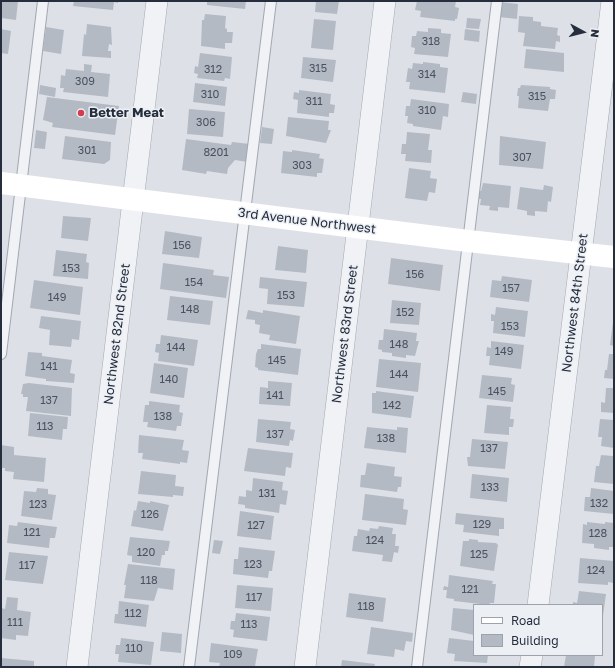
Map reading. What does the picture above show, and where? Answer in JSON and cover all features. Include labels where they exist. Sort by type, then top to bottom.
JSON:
[{"type":"street","name":"Northwest 82nd Street","points":[[77,667],[157,1]]},
{"type":"street","name":"Northwest 83rd Street","points":[[305,667],[384,1]]},
{"type":"street","name":"Northwest 84th Street","points":[[538,604],[612,1]]},
{"type":"street","name":"3rd Avenue Northwest","points":[[11,184],[468,241],[614,257]]},
{"type":"street","points":[[530,667],[532,656]]},
{"type":"lane","points":[[1,354],[11,184],[43,1]]},
{"type":"lane","points":[[189,667],[243,213],[270,1]]},
{"type":"lane","points":[[416,667],[497,1]]},
{"type":"building","points":[[1,1],[18,1],[16,20],[1,18]]},
{"type":"building","points":[[74,1],[118,1],[118,3],[114,2],[113,10],[73,6]]},
{"type":"building","points":[[207,1],[246,1],[245,9],[207,5]]},
{"type":"building","points":[[316,1],[339,1],[337,14],[315,12]]},
{"type":"building","points":[[417,1],[456,1],[455,7],[459,8],[457,19],[455,19],[455,21],[420,17],[421,11],[415,10]]},
{"type":"building","points":[[500,2],[518,4],[517,19],[499,17]]},
{"type":"building","points":[[205,14],[226,16],[225,28],[227,29],[227,32],[233,32],[232,43],[225,43],[225,49],[201,46],[202,20],[204,20]]},
{"type":"building","points":[[519,16],[533,17],[533,21],[541,22],[541,26],[558,28],[557,35],[560,36],[560,42],[556,41],[555,49],[523,46],[525,33],[518,32]]},
{"type":"building","points":[[467,18],[481,19],[479,29],[466,28]]},
{"type":"building","points":[[314,19],[336,21],[333,50],[311,48]]},
{"type":"building","points":[[87,24],[111,27],[112,45],[109,44],[108,51],[111,51],[111,58],[82,56],[84,34],[86,35]]},
{"type":"building","points":[[46,27],[64,30],[61,54],[43,51]]},
{"type":"building","points":[[428,28],[441,29],[441,33],[451,34],[448,57],[414,54],[415,48],[411,47],[412,36],[416,36],[417,31],[428,32]]},
{"type":"building","points":[[1,29],[11,31],[8,54],[1,53]]},
{"type":"building","points":[[465,29],[480,31],[479,42],[464,40]]},
{"type":"building","points":[[526,49],[564,53],[564,72],[524,68]]},
{"type":"building","points":[[200,53],[232,57],[230,79],[225,78],[224,81],[197,78],[198,74],[194,73],[195,66],[198,67]]},
{"type":"building","points":[[303,57],[336,60],[333,82],[301,78]]},
{"type":"building","points":[[423,62],[440,64],[440,67],[448,68],[445,93],[409,89],[410,82],[406,82],[408,68],[412,69],[413,63],[423,64]]},
{"type":"building","points":[[84,64],[92,65],[91,72],[110,74],[108,97],[63,92],[64,88],[60,88],[61,75],[65,76],[66,69],[84,71]]},
{"type":"building","points":[[195,83],[227,87],[225,106],[193,102]]},
{"type":"building","points":[[40,85],[56,88],[55,97],[39,94]]},
{"type":"building","points":[[521,85],[550,87],[550,89],[556,90],[555,99],[550,99],[548,111],[518,108],[518,88],[520,88]]},
{"type":"building","points":[[299,90],[331,94],[330,104],[335,105],[334,113],[329,113],[329,117],[297,113],[298,100],[293,99],[294,92],[299,93]]},
{"type":"building","points":[[463,92],[477,94],[476,104],[461,102]]},
{"type":"building","name":"Better Meat","points":[[47,97],[119,106],[115,135],[52,127],[53,123],[43,120]]},
{"type":"building","points":[[411,99],[449,104],[448,117],[443,116],[441,130],[413,126],[413,124],[407,123],[408,116],[405,116],[406,106],[410,106]]},
{"type":"building","points":[[189,109],[225,112],[223,137],[187,134]]},
{"type":"building","points":[[288,117],[329,121],[328,130],[331,130],[326,143],[286,136]]},
{"type":"building","points":[[262,127],[274,129],[272,144],[260,143]]},
{"type":"building","points":[[36,130],[47,132],[45,149],[34,148]]},
{"type":"building","points":[[407,132],[430,134],[428,150],[432,150],[431,163],[405,161],[406,154],[401,154],[402,144],[406,144]]},
{"type":"building","points":[[65,136],[111,142],[110,160],[104,164],[62,159]]},
{"type":"building","points":[[500,136],[546,142],[543,169],[499,165]]},
{"type":"building","points":[[186,139],[231,145],[232,142],[250,144],[247,162],[235,160],[228,168],[227,174],[207,171],[206,174],[182,170]]},
{"type":"building","points":[[292,150],[320,154],[319,158],[324,159],[322,173],[317,173],[317,177],[281,173],[283,151],[292,152]]},
{"type":"building","points":[[409,168],[431,171],[430,178],[437,179],[435,193],[429,192],[427,201],[405,198]]},
{"type":"building","points":[[483,183],[511,186],[509,208],[498,207],[498,211],[489,210],[490,206],[480,205],[481,199],[477,199],[478,191],[481,191]]},
{"type":"building","points":[[544,185],[553,187],[551,202],[548,201],[547,212],[535,211],[535,216],[527,215],[527,211],[517,209],[520,187],[543,190]]},
{"type":"building","points":[[63,216],[91,218],[88,241],[61,238]]},
{"type":"building","points":[[165,231],[202,237],[199,258],[162,254]]},
{"type":"building","points":[[278,246],[308,250],[306,273],[275,270]]},
{"type":"building","points":[[56,250],[87,254],[86,262],[89,263],[88,279],[53,276]]},
{"type":"building","points":[[391,258],[443,265],[440,291],[388,284]]},
{"type":"building","points":[[163,263],[214,270],[213,275],[229,277],[226,298],[160,289]]},
{"type":"building","points":[[502,276],[532,280],[529,302],[490,297],[492,280],[501,281]]},
{"type":"building","points":[[260,277],[307,282],[304,307],[267,304],[268,289],[259,288]]},
{"type":"building","points":[[34,280],[83,287],[80,315],[30,308]]},
{"type":"building","points":[[170,296],[213,301],[210,325],[167,320]]},
{"type":"building","points":[[392,300],[421,303],[419,325],[390,323]]},
{"type":"building","points":[[496,307],[528,311],[525,337],[493,333],[494,321],[491,321],[491,314],[495,315]]},
{"type":"building","points":[[248,310],[263,313],[263,310],[300,316],[296,344],[269,340],[270,335],[259,333],[260,325],[255,324],[255,320],[246,319]]},
{"type":"building","points":[[41,316],[81,321],[79,340],[72,339],[71,347],[49,345],[50,330],[39,328]]},
{"type":"building","points":[[614,322],[614,346],[610,345]]},
{"type":"building","points":[[384,329],[417,333],[416,341],[419,341],[415,356],[406,355],[406,358],[392,356],[392,353],[382,352],[382,350],[378,349],[379,340],[383,340]]},
{"type":"building","points":[[161,335],[198,340],[194,366],[158,361],[159,353],[155,352],[156,344],[160,344]]},
{"type":"building","points":[[491,341],[524,345],[521,369],[489,365],[490,356],[486,356],[487,347],[491,348]]},
{"type":"building","points":[[261,344],[301,349],[298,375],[258,370],[258,368],[255,367],[256,354],[258,349],[261,349]]},
{"type":"building","points":[[28,352],[42,353],[42,356],[72,360],[70,373],[75,374],[74,383],[46,381],[46,379],[25,376]]},
{"type":"building","points":[[609,354],[614,354],[614,379],[604,378],[605,370],[607,370]]},
{"type":"building","points":[[379,359],[421,363],[418,392],[376,387]]},
{"type":"building","points":[[154,363],[188,368],[184,398],[150,393]]},
{"type":"building","points":[[482,375],[512,378],[511,384],[515,385],[513,402],[479,398]]},
{"type":"building","points":[[268,381],[292,383],[290,406],[259,404],[260,387],[268,388]]},
{"type":"building","points":[[29,383],[72,388],[71,416],[26,411],[28,397],[23,397],[23,394],[21,394],[23,384]]},
{"type":"building","points":[[606,388],[614,388],[614,413],[601,412],[601,402],[605,403]]},
{"type":"building","points":[[376,391],[414,396],[411,418],[372,413],[372,393],[376,393]]},
{"type":"building","points":[[149,401],[180,405],[179,412],[183,413],[181,426],[177,426],[176,431],[147,427],[148,422],[143,422],[145,405],[149,405]]},
{"type":"building","points":[[487,405],[511,407],[510,419],[514,419],[513,427],[509,427],[509,435],[484,433]]},
{"type":"building","points":[[30,413],[68,417],[67,429],[63,429],[62,440],[28,436]]},
{"type":"building","points":[[258,419],[291,422],[290,429],[295,430],[293,441],[290,440],[289,446],[256,442]]},
{"type":"building","points":[[600,419],[614,420],[614,448],[601,446],[602,437],[598,437]]},
{"type":"building","points":[[367,427],[397,430],[397,427],[408,428],[406,453],[364,448]]},
{"type":"building","points":[[139,435],[184,440],[182,450],[189,451],[187,463],[180,462],[180,464],[142,459],[143,453],[138,453]]},
{"type":"building","points":[[472,439],[508,442],[505,469],[468,466],[467,457],[470,457]]},
{"type":"building","points":[[1,445],[14,447],[14,455],[46,458],[44,482],[13,479],[14,472],[5,471],[5,468],[1,468]]},
{"type":"building","points":[[248,448],[293,453],[291,468],[286,467],[285,476],[244,471]]},
{"type":"building","points":[[601,455],[613,456],[614,484],[594,482],[596,466],[599,466]]},
{"type":"building","points":[[367,463],[395,467],[394,476],[402,477],[401,487],[398,487],[397,492],[360,487],[361,475],[365,475]]},
{"type":"building","points":[[141,471],[176,475],[175,486],[184,487],[183,496],[173,495],[173,497],[138,494]]},
{"type":"building","points":[[472,474],[509,478],[507,502],[470,498]]},
{"type":"building","points":[[253,478],[283,482],[282,490],[288,491],[286,505],[280,504],[279,513],[245,508],[245,505],[238,504],[239,496],[246,497],[246,490],[252,491]]},
{"type":"building","points":[[37,488],[48,489],[48,494],[56,495],[52,520],[21,516],[24,491],[36,492]]},
{"type":"building","points":[[591,488],[614,491],[614,514],[584,511],[585,497],[590,497]]},
{"type":"building","points":[[365,494],[404,499],[403,509],[408,510],[406,525],[362,520]]},
{"type":"building","points":[[138,501],[150,503],[150,501],[169,505],[163,531],[131,526],[134,510],[136,511]]},
{"type":"building","points":[[240,511],[274,516],[271,540],[237,536]]},
{"type":"building","points":[[456,513],[504,518],[504,529],[499,529],[499,536],[463,532],[464,525],[455,524]]},
{"type":"building","points":[[18,522],[57,527],[55,538],[50,538],[49,548],[7,543],[9,525],[17,526]]},
{"type":"building","points":[[587,522],[605,524],[605,522],[614,523],[614,547],[609,547],[609,550],[594,548],[594,544],[582,543],[583,524],[587,525]]},
{"type":"building","points":[[379,526],[393,528],[392,534],[396,534],[395,546],[399,546],[398,553],[394,552],[392,562],[382,561],[383,555],[352,551],[354,536],[357,536],[358,529],[369,531],[370,528],[378,529]]},
{"type":"building","points":[[130,537],[170,541],[168,551],[165,551],[165,555],[162,555],[160,566],[132,562],[132,556],[127,555]]},
{"type":"building","points":[[469,539],[478,540],[478,542],[496,543],[498,545],[494,571],[460,566],[463,541],[469,541]]},
{"type":"building","points":[[214,540],[223,541],[220,554],[212,553]]},
{"type":"building","points":[[239,547],[275,551],[272,571],[269,571],[268,578],[233,574],[234,559],[238,559]]},
{"type":"building","points":[[9,552],[48,556],[43,584],[5,580]]},
{"type":"building","points":[[580,558],[614,561],[614,583],[608,582],[608,585],[578,583]]},
{"type":"building","points":[[128,564],[175,569],[173,590],[158,588],[154,601],[124,598],[126,585],[124,585]]},
{"type":"building","points":[[449,575],[493,581],[492,584],[496,584],[494,603],[480,604],[454,601],[454,599],[446,598],[447,590],[443,590],[444,586],[448,587]]},
{"type":"building","points":[[237,585],[273,588],[271,611],[235,608]]},
{"type":"building","points":[[579,591],[606,594],[603,616],[603,604],[573,604],[573,602],[577,603]]},
{"type":"building","points":[[349,593],[386,598],[383,622],[346,617]]},
{"type":"building","points":[[7,597],[18,598],[17,610],[31,612],[28,636],[16,635],[16,640],[1,638],[1,608],[5,609]]},
{"type":"building","points":[[119,601],[149,605],[146,627],[114,623],[115,614],[118,614]]},
{"type":"building","points":[[453,608],[473,610],[473,635],[451,630]]},
{"type":"building","points":[[236,613],[270,617],[267,641],[233,637],[234,630],[230,629],[231,621],[235,621]]},
{"type":"building","points":[[371,627],[413,633],[412,642],[406,641],[404,651],[395,649],[394,657],[367,654]]},
{"type":"building","points":[[162,632],[182,634],[181,653],[160,651]]},
{"type":"building","points":[[121,638],[154,642],[151,665],[118,662],[119,654],[115,654],[116,645],[120,645]]},
{"type":"building","points":[[449,638],[473,641],[473,656],[488,656],[487,663],[454,661],[455,654],[447,653]]},
{"type":"building","points":[[211,643],[258,649],[255,666],[219,667],[220,663],[209,662]]},
{"type":"building","points":[[566,656],[595,656],[594,667],[564,667]]},
{"type":"building","points":[[1,658],[34,661],[34,667],[1,667]]},
{"type":"building","points":[[342,660],[375,664],[374,667],[341,667]]},
{"type":"place","name":"Better Meat","points":[[81,113]]}]
